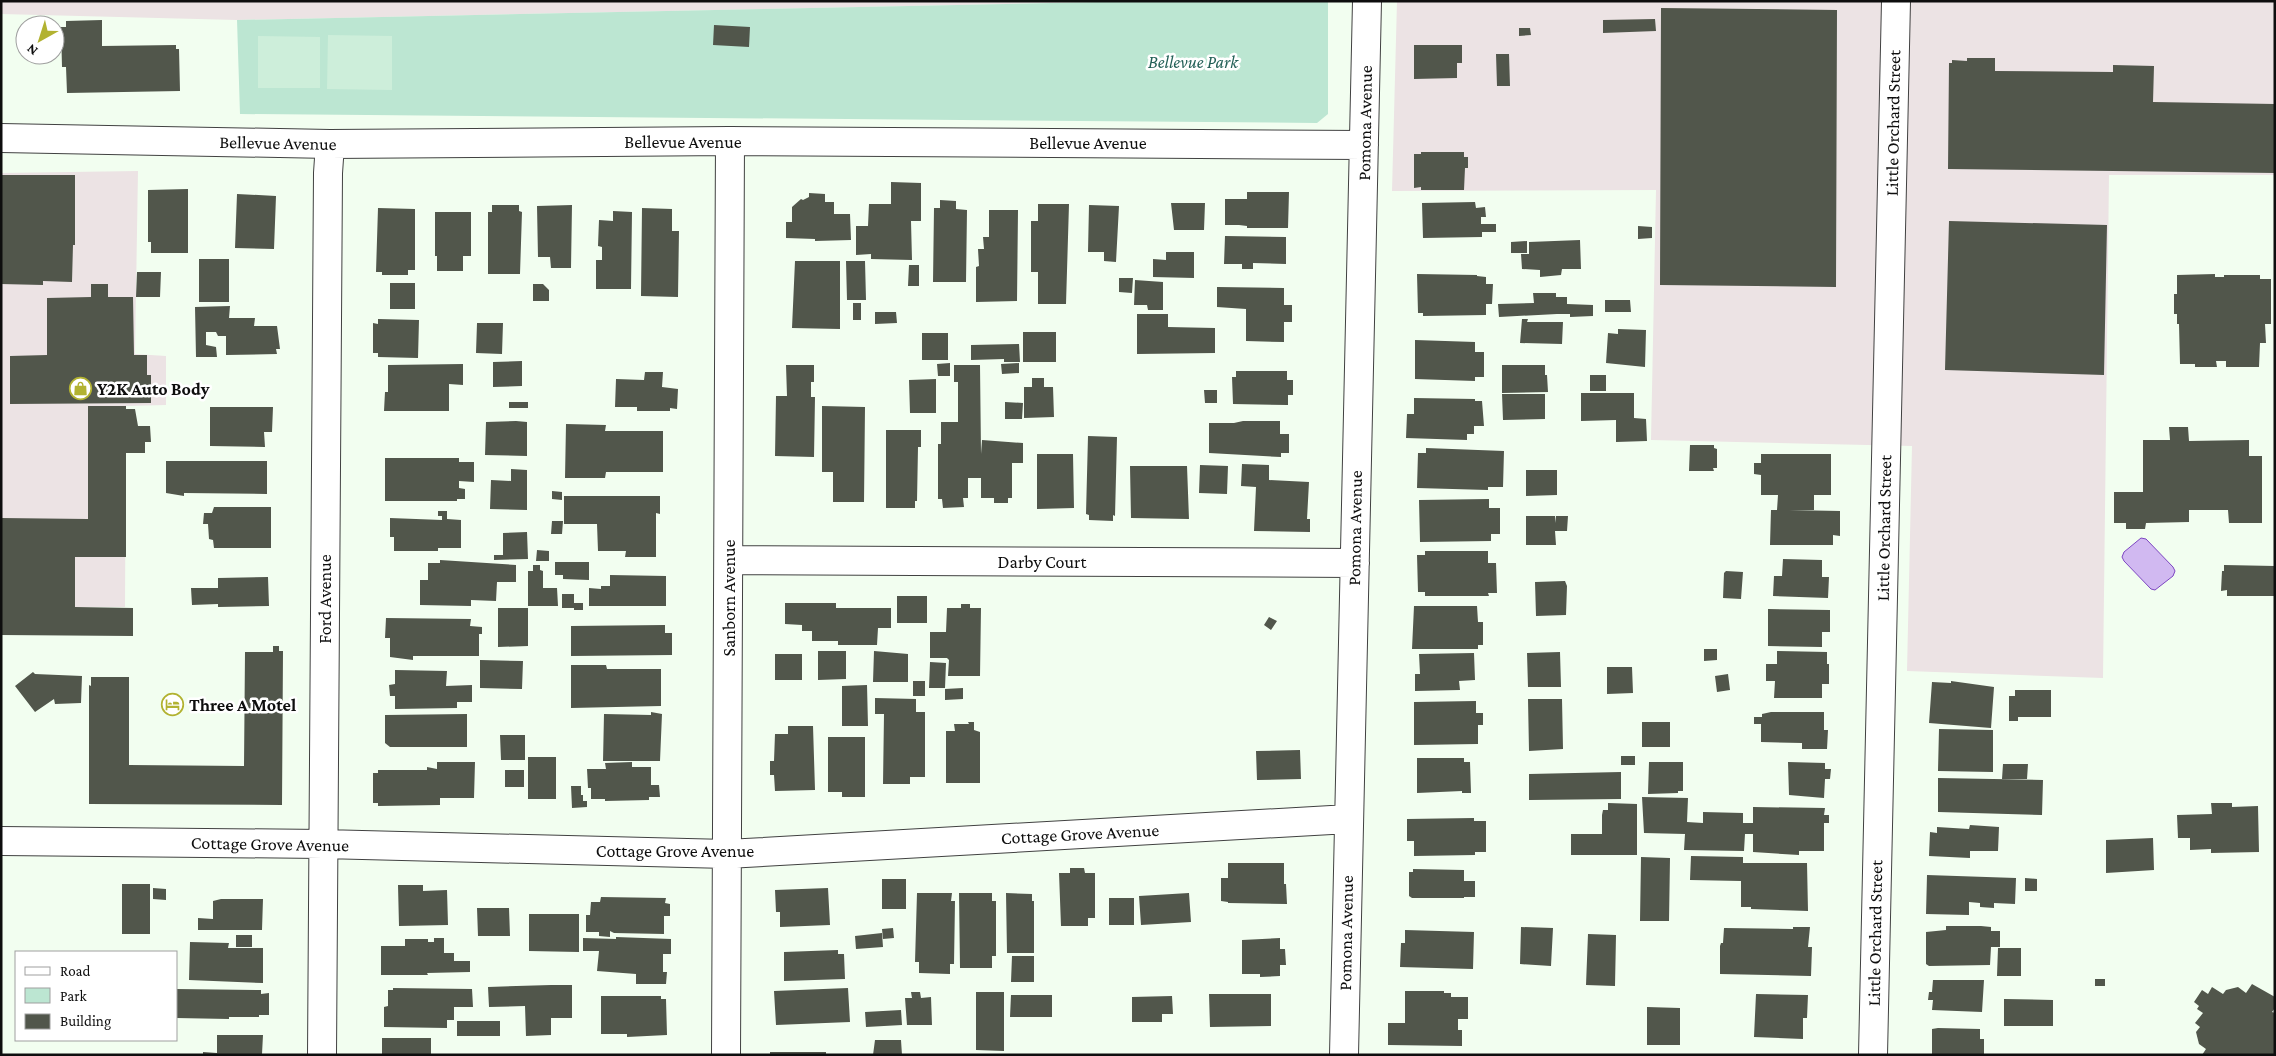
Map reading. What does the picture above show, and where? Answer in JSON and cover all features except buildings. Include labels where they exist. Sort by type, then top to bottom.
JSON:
[{"type":"street","name":"Pomona Avenue","points":[[1344,1055],[1368,1]]},
{"type":"street","name":"Little Orchard Street","points":[[1873,1055],[1896,1]]},
{"type":"street","name":"Bellevue Avenue","points":[[1,138],[330,144],[730,141],[1364,145]]},
{"type":"street","name":"Sanborn Avenue","points":[[726,1055],[730,141]]},
{"type":"street","name":"Ford Avenue","points":[[322,1055],[328,192],[330,144]]},
{"type":"street","name":"Darby Court","points":[[729,560],[1354,563]]},
{"type":"street","name":"Cottage Grove Avenue","points":[[1,841],[323,844],[726,854],[1348,819]]},
{"type":"shaded area","points":[[1,1],[1144,1],[237,20],[1,14]]},
{"type":"shaded area","points":[[1397,1],[2275,1],[2275,175],[2109,175],[2103,678],[1907,671],[1912,446],[1651,440],[1656,190],[1392,191]]},
{"type":"shaded area","points":[[138,171],[135,354],[166,356],[166,405],[126,406],[125,607],[1,607],[1,173]]},
{"type":"shaded area","points":[[2141,538],[2146,539],[2175,571],[2173,576],[2155,590],[2151,589],[2122,557],[2124,552]]},
{"type":"green space","name":"Bellevue Park","points":[[1144,1],[1328,1],[1328,114],[1317,123],[240,114],[237,20]]},
{"type":"green space","points":[[328,35],[392,36],[392,90],[327,89]]},
{"type":"green space","points":[[258,36],[320,37],[320,88],[258,88]]},
{"type":"place","name":"Y2K Auto Body","points":[[81,389]]},
{"type":"place","name":"Three A Motel","points":[[173,705]]}]
